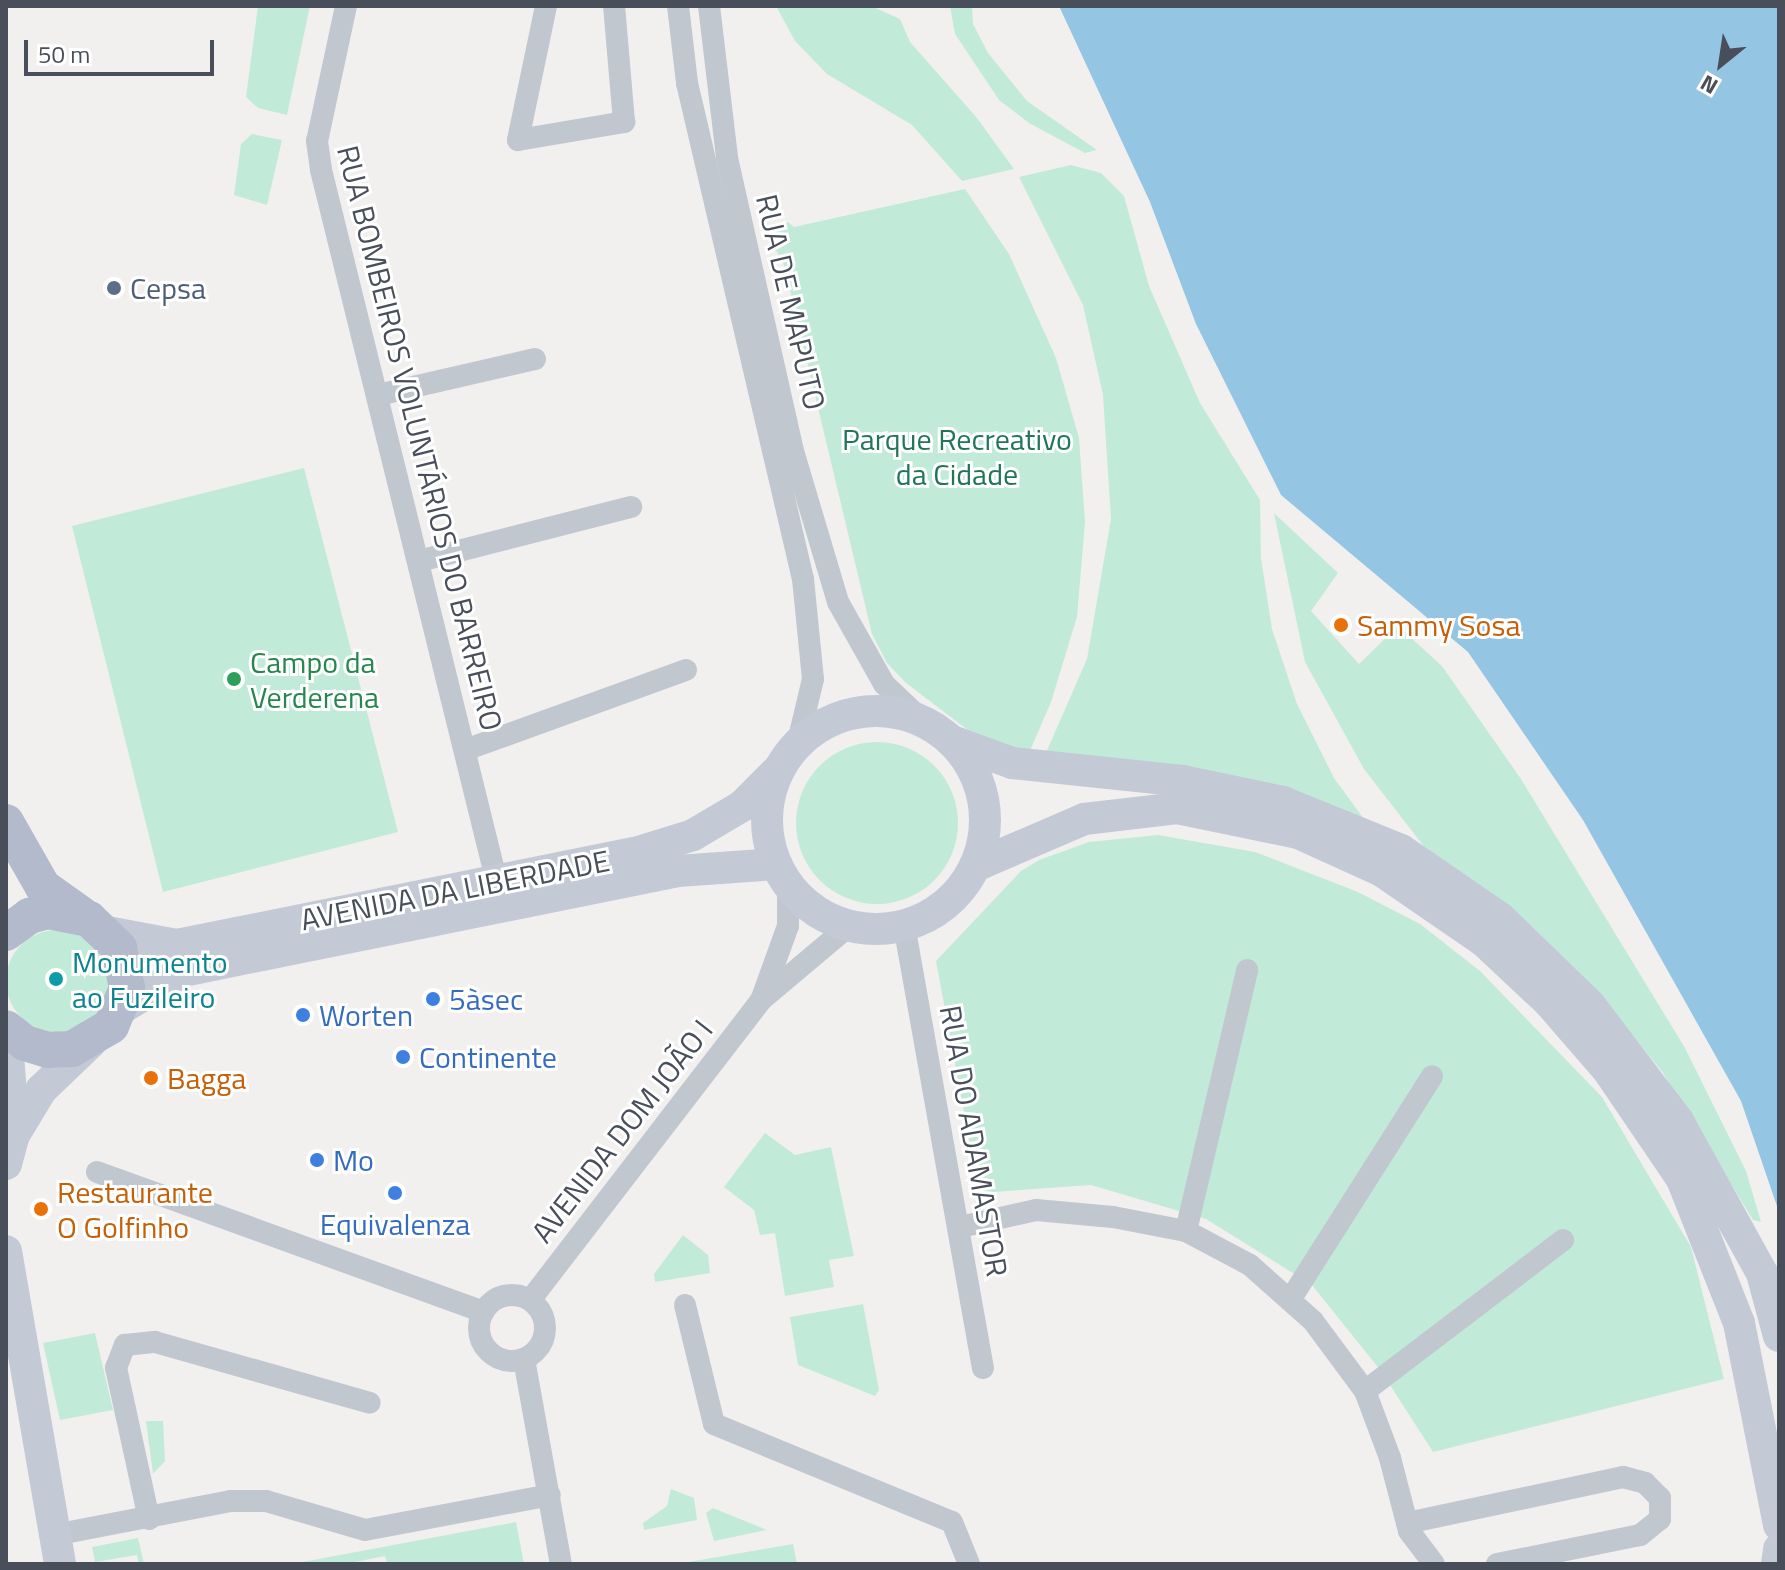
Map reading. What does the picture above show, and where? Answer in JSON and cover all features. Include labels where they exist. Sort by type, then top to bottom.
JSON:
[{"type":"main road","points":[[952,741],[980,788],[984,827],[975,866],[957,892],[933,913],[904,925],[850,925],[825,916],[782,874],[767,811],[779,769],[798,742],[826,722],[858,711],[892,711],[924,722],[952,741],[1012,763],[1182,781],[1283,802],[1401,850],[1500,918],[1589,1004],[1678,1121],[1762,1273],[1779,1336]]},
{"type":"main road","name":"AVENIDA DA LIBERDADE","points":[[98,925],[177,945],[635,853],[693,835],[742,806],[779,769]]},
{"type":"main road","points":[[975,866],[1084,819],[1177,808],[1298,833],[1382,871],[1484,941],[1549,1002],[1608,1070],[1682,1179],[1739,1323],[1779,1525]]},
{"type":"main road","points":[[6,822],[43,887],[98,925],[126,968],[122,1008],[95,1040],[48,1080],[10,1149]]},
{"type":"main road","name":"AVENIDA DA LIBERDADE","points":[[122,1008],[183,971],[678,871],[782,874]]},
{"type":"main road","points":[[6,933],[29,916],[48,911],[98,925]]},
{"type":"main road","points":[[6,1028],[25,1043],[48,1050],[95,1040]]},
{"type":"main road","points":[[6,1028],[10,1149]]},
{"type":"main road","points":[[6,1251],[57,1550]]},
{"type":"main road","points":[[1777,1564],[1779,1549]]},
{"type":"street","name":"RUA BOMBEIROS VOLUNTÁRIOS DO BARREIRO","points":[[346,6],[317,141],[497,883]]},
{"type":"street","points":[[546,6],[518,140],[624,122],[614,6]]},
{"type":"street","name":"RUA DE MAPUTO","points":[[678,6],[690,98],[803,579],[813,679],[798,742]]},
{"type":"street","name":"RUA DE MAPUTO","points":[[709,6],[727,158],[793,451],[838,602],[884,684],[924,722]]},
{"type":"street","points":[[378,395],[535,359]]},
{"type":"street","points":[[419,561],[631,507]]},
{"type":"street","points":[[465,750],[686,670]]},
{"type":"street","name":"AVENIDA DOM JOÃO I","points":[[761,1000],[788,926],[782,874]]},
{"type":"street","name":"AVENIDA DOM JOÃO I","points":[[531,1299],[761,1000],[850,925]]},
{"type":"street","name":"RUA DO ADAMASTOR","points":[[904,925],[983,1368]]},
{"type":"street","points":[[1186,1231],[1247,970]]},
{"type":"street","points":[[1290,1300],[1432,1076]]},
{"type":"street","points":[[97,1172],[483,1312]]},
{"type":"street","points":[[960,1227],[1036,1210],[1186,1231],[1250,1265],[1313,1321],[1365,1391],[1390,1458],[1407,1523],[1434,1564]]},
{"type":"street","points":[[1365,1391],[1563,1240]]},
{"type":"street","points":[[504,1296],[531,1299],[545,1328],[544,1339],[524,1359],[509,1362],[487,1351],[479,1328],[483,1312],[504,1296]]},
{"type":"street","points":[[685,1305],[714,1424],[952,1522],[969,1564]]},
{"type":"street","points":[[149,1519],[116,1368],[125,1345],[155,1342],[370,1403]]},
{"type":"street","points":[[524,1359],[561,1564]]},
{"type":"street","points":[[1407,1523],[1623,1477],[1645,1483],[1660,1498],[1660,1519],[1640,1535],[1497,1564]]},
{"type":"street","points":[[57,1550],[149,1519],[231,1501],[266,1501],[365,1530],[550,1495]]},
{"type":"green space","points":[[258,6],[310,6],[287,115],[258,108],[246,97]]},
{"type":"green space","points":[[776,6],[871,6],[900,19],[910,42],[977,118],[1014,169],[962,181],[912,125],[827,74],[795,41]]},
{"type":"green space","points":[[950,6],[972,6],[973,24],[988,53],[1027,101],[1097,150],[1085,153],[1029,123],[999,100],[955,34]]},
{"type":"green space","points":[[252,134],[282,140],[267,205],[234,195],[241,144]]},
{"type":"green space","name":"Parque Recreativo da Cidade","points":[[1071,165],[1101,173],[1124,196],[1149,286],[1200,403],[1260,500],[1261,558],[1272,629],[1297,704],[1334,778],[1364,819],[1045,755],[1087,659],[1111,519],[1103,395],[1083,305],[1019,177]]},
{"type":"green space","name":"Parque Recreativo da Cidade","points":[[965,189],[1009,254],[1056,358],[1079,438],[1085,522],[1077,617],[1051,702],[1029,753],[977,737],[906,683],[887,663],[872,634],[784,265],[768,236],[788,222],[794,227]]},
{"type":"green space","name":"Campo da Verderena","points":[[304,468],[398,832],[163,892],[72,526]]},
{"type":"green space","points":[[1274,513],[1338,573],[1311,611],[1359,664],[1398,626],[1442,666],[1521,779],[1685,1048],[1746,1171],[1761,1222],[1753,1220],[1663,1073],[1609,1006],[1429,853],[1364,769],[1305,662]]},
{"type":"green space","points":[[877,742],[908,748],[934,766],[952,792],[958,823],[952,854],[934,880],[908,898],[877,904],[846,898],[820,880],[802,854],[796,823],[802,792],[820,766],[846,748]]},
{"type":"green space","points":[[1158,835],[1255,852],[1358,892],[1420,924],[1480,971],[1602,1097],[1691,1247],[1724,1379],[1433,1452],[1381,1371],[1312,1285],[1206,1219],[1091,1185],[979,1193],[936,961],[1021,871],[1039,860],[1089,842]]},
{"type":"green space","points":[[57,930],[76,934],[93,945],[104,962],[108,981],[104,1000],[93,1017],[76,1028],[57,1032],[38,1028],[21,1017],[10,1000],[6,981],[10,962],[21,945],[38,934]]},
{"type":"green space","points":[[765,1133],[795,1155],[831,1147],[854,1256],[829,1260],[834,1287],[785,1296],[775,1233],[760,1235],[754,1210],[724,1187]]},
{"type":"green space","points":[[683,1235],[708,1255],[710,1273],[655,1282],[654,1274]]},
{"type":"green space","points":[[863,1304],[879,1390],[875,1396],[798,1365],[790,1317]]},
{"type":"green space","points":[[95,1333],[113,1410],[60,1420],[43,1343]]},
{"type":"green space","points":[[146,1421],[163,1421],[165,1461],[153,1474]]},
{"type":"green space","points":[[671,1489],[694,1498],[697,1520],[644,1530],[643,1523],[667,1506]]},
{"type":"green space","points":[[713,1508],[767,1530],[714,1541],[706,1513]]},
{"type":"green space","points":[[516,1522],[524,1564],[387,1564],[385,1556],[345,1564],[292,1564]]},
{"type":"green space","points":[[138,1538],[144,1564],[139,1564],[137,1555],[95,1562],[92,1547]]},
{"type":"green space","points":[[793,1544],[797,1564],[677,1564]]},
{"type":"water","points":[[1059,6],[1779,6],[1779,1212],[1741,1101],[1583,820],[1468,652],[1281,495],[1196,324],[1150,202]]},
{"type":"place","name":"Cepsa","points":[[114,288]]},
{"type":"place","name":"Sammy Sosa","points":[[1341,625]]},
{"type":"place","name":"Campo da Verderena","points":[[234,679]]},
{"type":"place","name":"Monumento ao Fuzileiro","points":[[56,979]]},
{"type":"place","name":"5àsec","points":[[433,999]]},
{"type":"place","name":"Worten","points":[[303,1015]]},
{"type":"place","name":"Continente","points":[[403,1057]]},
{"type":"place","name":"Bagga","points":[[151,1078]]},
{"type":"place","name":"Mo","points":[[317,1160]]},
{"type":"place","name":"Equivalenza","points":[[395,1193]]},
{"type":"place","name":"Restaurante O Golfinho","points":[[41,1209]]}]
